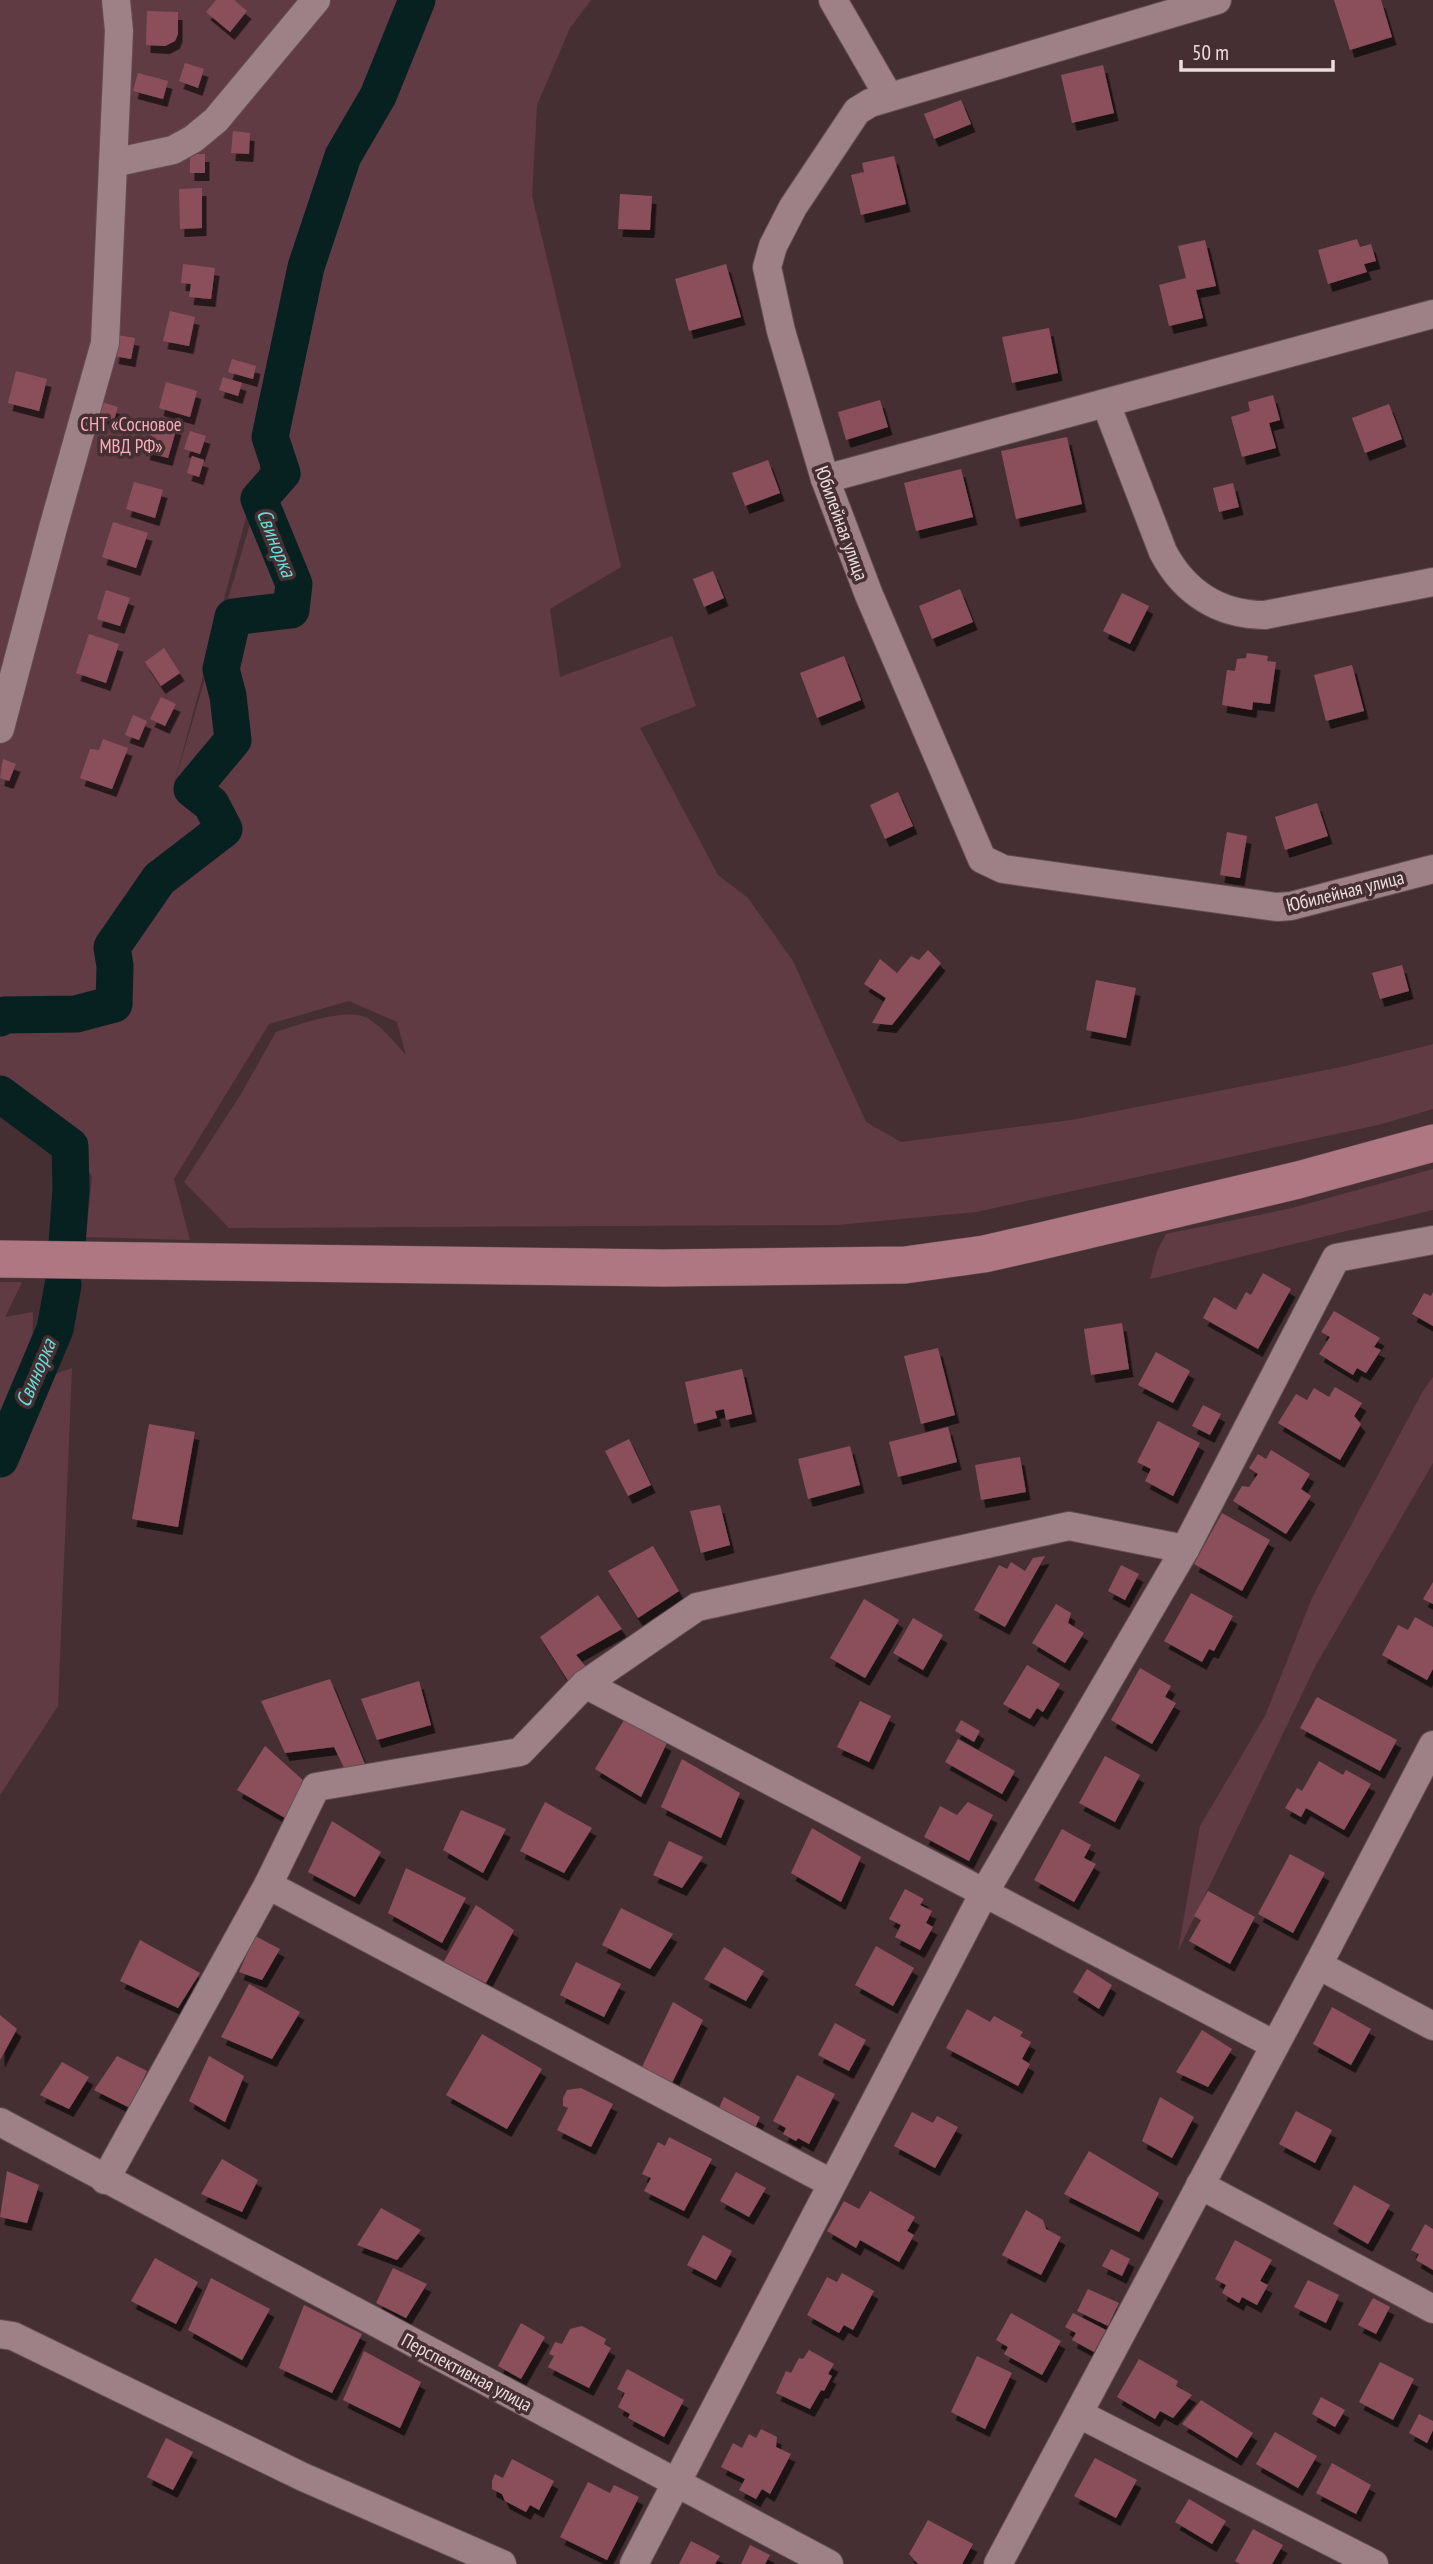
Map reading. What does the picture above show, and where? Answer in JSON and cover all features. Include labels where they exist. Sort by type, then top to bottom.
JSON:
[{"type":"main road","points":[[0,1259],[663,1268],[922,1263],[1037,1242],[1298,1180],[1433,1143]]},
{"type":"street","points":[[0,729],[105,343],[119,31],[116,0]]},
{"type":"street","points":[[113,163],[173,150],[193,139],[216,120],[316,0]]},
{"type":"street","points":[[833,0],[889,97]]},
{"type":"street","name":"Юбилейная улица","points":[[1217,0],[889,97],[870,103],[857,111],[793,207],[769,255],[767,267],[781,331],[825,479],[869,595],[982,859],[1003,869],[1277,907],[1292,906],[1433,869]]},
{"type":"street","points":[[825,479],[1433,314]]},
{"type":"street","points":[[1106,404],[1172,570],[1182,582],[1216,606],[1247,615],[1265,614],[1433,582]]},
{"type":"street","points":[[634,2564],[984,1893],[1185,1549],[1336,1258],[1433,1240]]},
{"type":"street","points":[[106,2180],[268,1885],[316,1787],[520,1752],[585,1684],[697,1607],[1069,1526],[1185,1549]]},
{"type":"street","points":[[585,1684],[1275,2045]]},
{"type":"street","points":[[998,2564],[1433,1745]]},
{"type":"street","points":[[268,1885],[831,2183]]},
{"type":"street","points":[[1318,1965],[1433,2026]]},
{"type":"street","name":"Перспективная улица","points":[[0,2122],[829,2564]]},
{"type":"street","points":[[1200,2185],[1433,2309]]},
{"type":"street","points":[[0,2334],[13,2336],[303,2477],[502,2564]]},
{"type":"street","points":[[1079,2414],[1374,2564]]},
{"type":"green space","name":"СНТ «Сосновое МВД РФ»","points":[[0,0],[591,0],[570,28],[537,105],[532,196],[621,567],[550,609],[560,677],[672,636],[696,706],[640,728],[718,875],[748,898],[793,961],[866,1122],[901,1142],[1071,1120],[1341,1067],[1433,1044],[1433,1109],[1378,1125],[976,1212],[837,1225],[229,1228],[184,1182],[241,1094],[276,1032],[322,1018],[358,1015],[378,1026],[406,1055],[397,1022],[349,1001],[269,1024],[174,1179],[190,1240],[86,1237],[92,1177],[56,1118],[0,1094]],"holes":[[[294,340],[290,386],[174,785]]]},
{"type":"green space","points":[[1433,1169],[1433,1210],[1150,1279],[1157,1251],[1166,1234],[1292,1208]]},
{"type":"green space","points":[[0,1282],[22,1282],[5,1317],[33,1312],[32,1382],[72,1368],[58,1706],[0,1795]]},
{"type":"green space","points":[[1433,1377],[1433,1463],[1316,1665],[1178,1951],[1200,1826],[1265,1716],[1312,1598]]},
{"type":"building","points":[[216,0],[234,0],[247,11],[230,32],[206,12]]},
{"type":"building","points":[[1334,0],[1381,0],[1392,37],[1350,50]]},
{"type":"building","points":[[147,11],[178,12],[178,34],[175,41],[165,46],[146,45]]},
{"type":"building","points":[[185,63],[204,69],[198,88],[179,81]]},
{"type":"building","points":[[1103,65],[1114,113],[1072,123],[1061,75]]},
{"type":"building","points":[[138,73],[168,81],[163,99],[133,91]]},
{"type":"building","points":[[961,100],[971,124],[934,139],[924,114]]},
{"type":"building","points":[[233,131],[250,133],[249,154],[231,153]]},
{"type":"building","points":[[190,154],[205,154],[205,173],[190,173]]},
{"type":"building","points":[[894,156],[906,204],[861,215],[851,175],[864,172],[862,163]]},
{"type":"building","points":[[202,188],[202,228],[180,229],[179,189]]},
{"type":"building","points":[[620,194],[652,196],[650,230],[618,229]]},
{"type":"building","points":[[1357,239],[1360,247],[1371,244],[1376,261],[1364,264],[1367,272],[1328,284],[1318,250]]},
{"type":"building","points":[[1205,240],[1216,286],[1196,290],[1203,318],[1169,326],[1159,285],[1186,278],[1178,246]]},
{"type":"building","points":[[183,264],[215,268],[211,299],[189,297],[191,284],[181,283]]},
{"type":"building","points":[[726,264],[741,317],[689,331],[675,279]]},
{"type":"building","points":[[170,311],[195,317],[189,346],[163,341]]},
{"type":"building","points":[[1049,328],[1058,373],[1012,383],[1002,337]]},
{"type":"building","points":[[117,335],[135,338],[131,359],[114,356]]},
{"type":"building","points":[[232,359],[256,366],[253,379],[228,372]]},
{"type":"building","points":[[16,371],[47,379],[39,411],[8,403]]},
{"type":"building","points":[[223,377],[242,383],[238,396],[219,390]]},
{"type":"building","points":[[166,382],[197,391],[190,417],[159,408]]},
{"type":"building","points":[[1273,395],[1280,420],[1269,423],[1276,448],[1242,457],[1231,417],[1250,411],[1248,402]]},
{"type":"building","points":[[880,400],[888,427],[846,440],[838,412]]},
{"type":"building","points":[[98,401],[118,407],[114,420],[95,414]]},
{"type":"building","points":[[1389,404],[1402,439],[1365,453],[1352,418]]},
{"type":"building","points":[[155,421],[177,427],[168,458],[145,452]]},
{"type":"building","points":[[190,431],[206,436],[200,454],[184,449]]},
{"type":"building","points":[[1067,437],[1082,504],[1016,519],[1001,451]]},
{"type":"building","points":[[192,456],[204,460],[199,477],[187,473]]},
{"type":"building","points":[[768,460],[780,493],[745,506],[732,473]]},
{"type":"building","points":[[961,469],[973,517],[916,531],[904,483]]},
{"type":"building","points":[[134,482],[163,490],[155,518],[126,509]]},
{"type":"building","points":[[1233,483],[1239,507],[1219,512],[1213,488]]},
{"type":"building","points":[[113,522],[148,533],[136,568],[102,557]]},
{"type":"building","points":[[713,571],[724,598],[704,607],[693,579]]},
{"type":"building","points":[[960,589],[973,622],[932,639],[919,606]]},
{"type":"building","points":[[106,590],[130,598],[120,626],[97,619]]},
{"type":"building","points":[[1122,593],[1149,606],[1130,644],[1103,631]]},
{"type":"building","points":[[89,634],[119,644],[106,683],[76,673]]},
{"type":"building","points":[[164,648],[180,673],[161,686],[145,662]]},
{"type":"building","points":[[1247,653],[1268,656],[1267,661],[1276,662],[1270,704],[1253,702],[1252,710],[1222,705],[1227,670],[1235,671],[1237,659],[1246,658]]},
{"type":"building","points":[[844,656],[861,700],[817,718],[800,673]]},
{"type":"building","points":[[1352,665],[1364,711],[1326,721],[1314,675]]},
{"type":"building","points":[[161,697],[176,704],[165,726],[150,719]]},
{"type":"building","points":[[133,715],[147,721],[139,740],[125,735]]},
{"type":"building","points":[[103,739],[128,748],[112,789],[80,778],[90,749],[99,750]]},
{"type":"building","points":[[3,759],[16,764],[9,781],[0,778]]},
{"type":"building","points":[[898,792],[913,826],[885,839],[870,805]]},
{"type":"building","points":[[1317,803],[1328,836],[1285,850],[1275,817]]},
{"type":"building","points":[[1227,832],[1247,836],[1240,878],[1220,875]]},
{"type":"building","points":[[928,950],[941,963],[892,1025],[872,1023],[886,998],[864,984],[880,959],[897,973],[911,956],[919,960]]},
{"type":"building","points":[[1402,965],[1409,991],[1380,999],[1372,973]]},
{"type":"building","points":[[1096,980],[1136,988],[1126,1038],[1086,1030]]},
{"type":"building","points":[[1263,1273],[1291,1289],[1258,1349],[1203,1318],[1214,1297],[1236,1310],[1246,1292],[1251,1295]]},
{"type":"building","points":[[1433,1292],[1433,1326],[1412,1314],[1424,1293],[1431,1296]]},
{"type":"building","points":[[1334,1311],[1380,1338],[1374,1347],[1381,1350],[1366,1373],[1357,1368],[1353,1375],[1319,1354],[1330,1337],[1321,1332]]},
{"type":"building","points":[[1122,1323],[1129,1369],[1091,1375],[1084,1329]]},
{"type":"building","points":[[938,1348],[955,1415],[921,1424],[904,1356]]},
{"type":"building","points":[[1156,1352],[1190,1371],[1173,1403],[1138,1385]]},
{"type":"building","points":[[742,1369],[752,1414],[726,1420],[724,1409],[715,1411],[717,1418],[694,1424],[685,1382]]},
{"type":"building","points":[[1335,1387],[1362,1403],[1354,1416],[1361,1424],[1340,1460],[1278,1423],[1296,1394],[1307,1400],[1314,1388],[1329,1397]]},
{"type":"building","points":[[1203,1405],[1221,1414],[1210,1435],[1192,1426]]},
{"type":"building","points":[[1158,1421],[1200,1443],[1173,1496],[1145,1481],[1151,1469],[1137,1462]]},
{"type":"building","points":[[149,1424],[195,1432],[178,1527],[132,1519]]},
{"type":"building","points":[[948,1427],[957,1462],[898,1477],[889,1442]]},
{"type":"building","points":[[629,1439],[651,1485],[628,1496],[605,1451]]},
{"type":"building","points":[[850,1446],[860,1485],[808,1499],[798,1459]]},
{"type":"building","points":[[1271,1450],[1310,1474],[1301,1489],[1311,1496],[1286,1534],[1233,1501],[1242,1486],[1249,1487],[1258,1474],[1249,1468],[1258,1454],[1266,1459]]},
{"type":"building","points":[[1020,1457],[1026,1492],[981,1500],[975,1465]]},
{"type":"building","points":[[720,1505],[730,1545],[701,1553],[690,1511]]},
{"type":"building","points":[[1222,1513],[1270,1540],[1242,1591],[1194,1564]]},
{"type":"building","points":[[653,1546],[679,1591],[638,1618],[608,1571]]},
{"type":"building","points":[[1045,1556],[1005,1627],[974,1610],[999,1565],[1007,1569],[1011,1562],[1025,1571],[1033,1558]]},
{"type":"building","points":[[1121,1565],[1139,1574],[1125,1600],[1108,1591]]},
{"type":"building","points":[[1433,1582],[1433,1604],[1423,1599]]},
{"type":"building","points":[[1191,1593],[1233,1616],[1214,1651],[1209,1649],[1202,1662],[1164,1641]]},
{"type":"building","points":[[598,1595],[622,1629],[576,1655],[587,1668],[569,1682],[540,1637]]},
{"type":"building","points":[[864,1599],[899,1620],[865,1678],[830,1658]]},
{"type":"building","points":[[1056,1604],[1071,1613],[1068,1623],[1084,1633],[1065,1663],[1032,1643]]},
{"type":"building","points":[[1415,1617],[1433,1627],[1433,1669],[1427,1680],[1382,1655],[1398,1625],[1408,1630]]},
{"type":"building","points":[[913,1618],[943,1635],[923,1670],[893,1653]]},
{"type":"building","points":[[1027,1665],[1060,1684],[1043,1712],[1037,1708],[1030,1719],[1003,1704]]},
{"type":"building","points":[[1140,1668],[1171,1686],[1165,1697],[1176,1703],[1152,1744],[1111,1720]]},
{"type":"building","points":[[330,1679],[367,1769],[347,1774],[334,1747],[285,1753],[261,1701]]},
{"type":"building","points":[[419,1681],[431,1725],[377,1740],[361,1699]]},
{"type":"building","points":[[1317,1697],[1397,1740],[1380,1771],[1300,1728]]},
{"type":"building","points":[[860,1701],[891,1716],[869,1762],[837,1747]]},
{"type":"building","points":[[624,1720],[667,1743],[641,1797],[595,1769]]},
{"type":"building","points":[[961,1720],[980,1731],[974,1742],[955,1731]]},
{"type":"building","points":[[958,1739],[1015,1771],[1002,1794],[945,1762]]},
{"type":"building","points":[[265,1746],[305,1782],[285,1818],[237,1790]]},
{"type":"building","points":[[1105,1756],[1140,1775],[1115,1822],[1079,1803]]},
{"type":"building","points":[[682,1759],[740,1793],[721,1838],[661,1807]]},
{"type":"building","points":[[1319,1761],[1343,1775],[1346,1770],[1371,1784],[1344,1830],[1306,1808],[1301,1817],[1285,1808],[1297,1788],[1302,1791]]},
{"type":"building","points":[[545,1802],[592,1828],[564,1873],[520,1851]]},
{"type":"building","points":[[968,1802],[993,1815],[969,1861],[924,1837],[940,1806],[957,1815]]},
{"type":"building","points":[[461,1810],[506,1829],[483,1873],[443,1850]]},
{"type":"building","points":[[332,1821],[381,1852],[355,1897],[308,1872]]},
{"type":"building","points":[[812,1828],[861,1857],[841,1902],[791,1873]]},
{"type":"building","points":[[1062,1829],[1091,1845],[1084,1858],[1096,1864],[1074,1902],[1034,1880]]},
{"type":"building","points":[[669,1841],[703,1857],[682,1888],[653,1875]]},
{"type":"building","points":[[1290,1854],[1325,1873],[1293,1933],[1258,1914]]},
{"type":"building","points":[[406,1868],[466,1898],[442,1943],[388,1913]]},
{"type":"building","points":[[905,1889],[924,1899],[920,1905],[932,1911],[926,1923],[933,1927],[920,1950],[895,1937],[901,1925],[889,1919]]},
{"type":"building","points":[[1208,1891],[1255,1917],[1230,1964],[1189,1941],[1201,1920],[1194,1916]]},
{"type":"building","points":[[476,1905],[514,1930],[486,1983],[443,1963]]},
{"type":"building","points":[[621,1908],[673,1934],[650,1969],[602,1945]]},
{"type":"building","points":[[255,1936],[280,1949],[262,1980],[239,1972]]},
{"type":"building","points":[[140,1940],[200,1973],[178,2008],[120,1981]]},
{"type":"building","points":[[876,1946],[914,1968],[893,2006],[855,1985]]},
{"type":"building","points":[[724,1947],[764,1971],[746,2001],[704,1979]]},
{"type":"building","points":[[576,1962],[621,1984],[604,2017],[560,1995]]},
{"type":"building","points":[[1087,1969],[1112,1985],[1099,2009],[1073,1992]]},
{"type":"building","points":[[249,1984],[300,2012],[272,2059],[221,2037]]},
{"type":"building","points":[[673,2002],[703,2020],[671,2085],[641,2069]]},
{"type":"building","points":[[1332,2007],[1371,2029],[1351,2065],[1313,2044]]},
{"type":"building","points":[[967,2009],[990,2022],[994,2016],[1023,2032],[1020,2036],[1031,2042],[1022,2059],[1030,2064],[1018,2086],[946,2048]]},
{"type":"building","points":[[0,2015],[17,2029],[0,2060]]},
{"type":"building","points":[[835,2023],[866,2040],[849,2071],[818,2055]]},
{"type":"building","points":[[1202,2030],[1232,2049],[1208,2087],[1176,2072]]},
{"type":"building","points":[[482,2034],[542,2069],[507,2129],[446,2095]]},
{"type":"building","points":[[117,2056],[147,2071],[130,2108],[94,2090]]},
{"type":"building","points":[[209,2056],[244,2076],[225,2122],[189,2101]]},
{"type":"building","points":[[62,2062],[89,2077],[69,2109],[40,2095]]},
{"type":"building","points":[[797,2075],[835,2094],[809,2144],[783,2134],[786,2128],[773,2121]]},
{"type":"building","points":[[581,2088],[613,2104],[591,2147],[557,2130],[568,2108],[563,2106],[567,2090]]},
{"type":"building","points":[[724,2097],[760,2117],[755,2128],[719,2108]]},
{"type":"building","points":[[1160,2097],[1194,2117],[1172,2158],[1142,2141]]},
{"type":"building","points":[[1296,2111],[1332,2130],[1315,2163],[1279,2144]]},
{"type":"building","points":[[912,2112],[933,2123],[937,2116],[958,2127],[935,2168],[894,2146]]},
{"type":"building","points":[[669,2137],[712,2159],[684,2211],[644,2191],[651,2178],[642,2174],[658,2142],[665,2146]]},
{"type":"building","points":[[1089,2151],[1159,2193],[1139,2232],[1064,2194]]},
{"type":"building","points":[[222,2159],[258,2180],[242,2212],[201,2194]]},
{"type":"building","points":[[7,2171],[39,2185],[27,2223],[0,2217]]},
{"type":"building","points":[[736,2172],[766,2188],[749,2217],[720,2201]]},
{"type":"building","points":[[1354,2185],[1390,2205],[1368,2244],[1333,2224]]},
{"type":"building","points":[[870,2191],[915,2217],[907,2231],[914,2235],[899,2262],[860,2240],[856,2248],[827,2231],[844,2201],[859,2209]]},
{"type":"building","points":[[381,2208],[421,2230],[397,2260],[357,2245]]},
{"type":"building","points":[[1026,2210],[1043,2220],[1046,2229],[1061,2237],[1041,2275],[1002,2255]]},
{"type":"building","points":[[1425,2224],[1433,2229],[1433,2270],[1416,2260],[1419,2254],[1411,2250]]},
{"type":"building","points":[[703,2235],[732,2251],[716,2280],[687,2265]]},
{"type":"building","points":[[1235,2240],[1272,2260],[1260,2281],[1268,2285],[1257,2305],[1242,2297],[1239,2303],[1222,2293],[1226,2285],[1215,2279]]},
{"type":"building","points":[[1111,2249],[1130,2259],[1122,2276],[1102,2266]]},
{"type":"building","points":[[155,2258],[198,2282],[176,2324],[131,2301]]},
{"type":"building","points":[[393,2268],[427,2284],[406,2318],[376,2303]]},
{"type":"building","points":[[842,2273],[874,2291],[853,2330],[844,2325],[839,2333],[807,2315],[827,2277],[837,2282]]},
{"type":"building","points":[[211,2278],[270,2309],[242,2360],[188,2330]]},
{"type":"building","points":[[1308,2280],[1339,2295],[1326,2323],[1294,2307]]},
{"type":"building","points":[[1088,2289],[1119,2303],[1108,2326],[1077,2311]]},
{"type":"building","points":[[1373,2298],[1390,2307],[1376,2334],[1358,2325]]},
{"type":"building","points":[[304,2305],[362,2334],[332,2393],[279,2368]]},
{"type":"building","points":[[1011,2313],[1061,2341],[1042,2375],[1004,2354],[1008,2347],[996,2340]]},
{"type":"building","points":[[1073,2313],[1106,2330],[1094,2352],[1072,2340],[1076,2333],[1065,2327]]},
{"type":"building","points":[[521,2323],[545,2337],[521,2379],[498,2366]]},
{"type":"building","points":[[582,2326],[606,2339],[604,2344],[611,2348],[589,2388],[548,2367],[554,2356],[549,2354],[555,2342],[562,2344],[570,2329]]},
{"type":"building","points":[[809,2350],[834,2364],[828,2374],[832,2376],[824,2391],[821,2390],[810,2409],[776,2393],[786,2371],[791,2373],[799,2358],[803,2359]]},
{"type":"building","points":[[364,2351],[421,2382],[400,2428],[343,2400]]},
{"type":"building","points":[[977,2356],[1012,2373],[985,2429],[951,2412]]},
{"type":"building","points":[[1139,2359],[1178,2381],[1176,2386],[1192,2395],[1173,2418],[1160,2411],[1155,2419],[1117,2397]]},
{"type":"building","points":[[1380,2362],[1414,2379],[1393,2420],[1359,2402]]},
{"type":"building","points":[[627,2369],[684,2400],[664,2437],[628,2418],[630,2414],[618,2407],[625,2393],[617,2389]]},
{"type":"building","points":[[1321,2397],[1345,2410],[1335,2427],[1312,2414]]},
{"type":"building","points":[[1201,2400],[1253,2433],[1237,2458],[1182,2424]]},
{"type":"building","points":[[1419,2414],[1433,2421],[1433,2430],[1427,2443],[1409,2433]]},
{"type":"building","points":[[761,2429],[777,2437],[776,2447],[791,2454],[770,2494],[762,2489],[756,2499],[739,2490],[745,2479],[721,2467],[733,2443],[742,2448],[749,2434],[756,2438]]},
{"type":"building","points":[[1275,2432],[1317,2456],[1298,2488],[1256,2464]]},
{"type":"building","points":[[166,2438],[193,2452],[173,2490],[147,2477]]},
{"type":"building","points":[[1095,2458],[1137,2480],[1116,2518],[1074,2496]]},
{"type":"building","points":[[512,2459],[554,2481],[539,2510],[530,2505],[526,2512],[505,2501],[502,2494],[492,2489],[495,2474],[503,2478]]},
{"type":"building","points":[[1332,2463],[1371,2485],[1356,2514],[1316,2493]]},
{"type":"building","points":[[588,2482],[610,2493],[614,2485],[639,2497],[607,2560],[560,2537]]},
{"type":"building","points":[[1189,2499],[1226,2521],[1212,2544],[1175,2522]]},
{"type":"building","points":[[928,2520],[973,2544],[962,2564],[918,2564],[909,2554]]},
{"type":"building","points":[[1253,2529],[1283,2545],[1272,2564],[1240,2564],[1235,2561]]},
{"type":"building","points":[[691,2541],[720,2556],[715,2564],[679,2564]]},
{"type":"building","points":[[750,2545],[770,2555],[765,2564],[741,2564]]},
{"type":"waterway","name":"Свинорка","points":[[0,1018],[4,1015],[76,1014],[114,1004],[115,966],[112,947],[159,879],[224,829],[211,804],[192,789],[233,740],[228,696],[221,669],[233,617],[291,610],[294,584],[259,499],[282,473],[270,437],[306,267],[343,156],[378,96],[417,0]]},
{"type":"waterway","name":"Свинорка","points":[[0,1094],[70,1146],[71,1189],[67,1244]]},
{"type":"waterway","name":"Свинорка","points":[[0,1459],[55,1329],[63,1285]]}]
